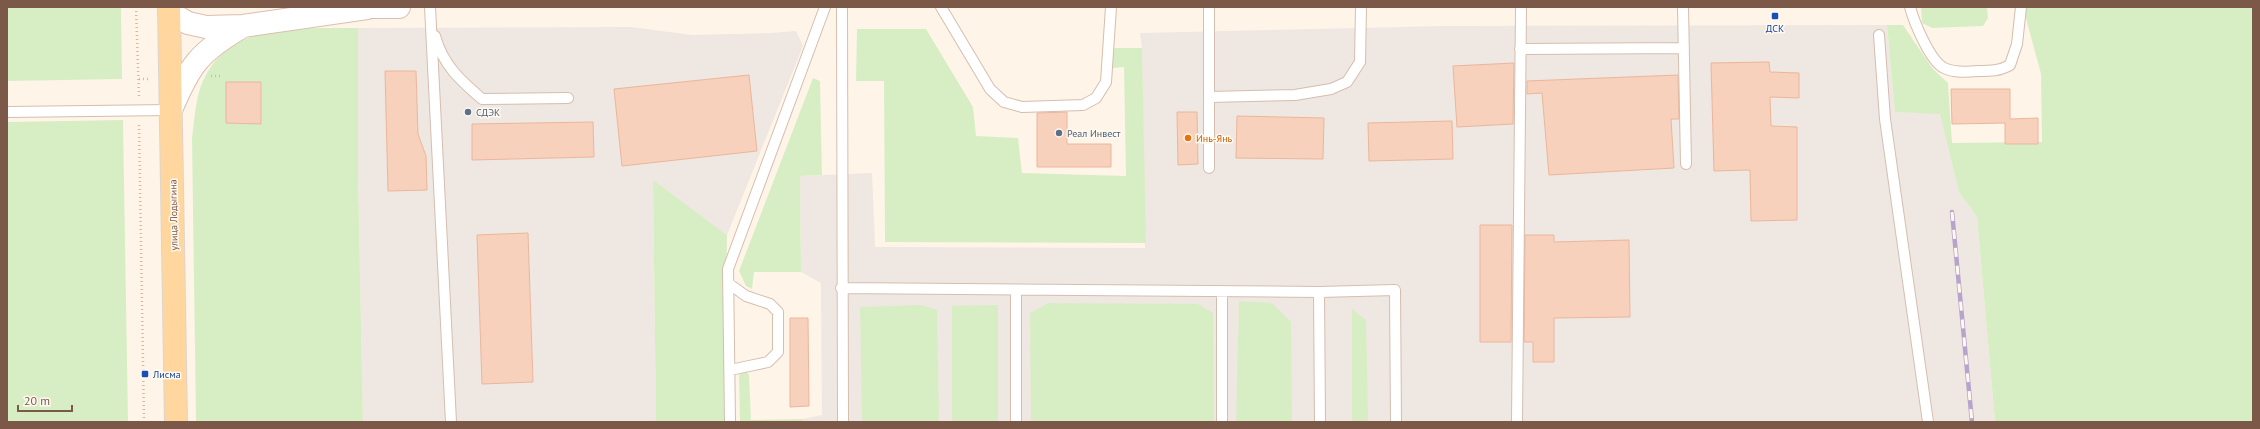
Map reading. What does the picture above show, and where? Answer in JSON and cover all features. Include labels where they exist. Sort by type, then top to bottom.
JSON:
[{"type":"main road","points":[[174,9],[188,23],[206,28],[243,26],[362,7],[399,7]]},
{"type":"main road","name":"улица Лодыгина","points":[[174,9],[171,110],[176,422]]},
{"type":"main road","points":[[171,110],[185,77],[200,57],[218,41],[243,26]]},
{"type":"lane","points":[[430,7],[451,422]]},
{"type":"lane","points":[[730,422],[728,269],[825,7]]},
{"type":"lane","points":[[842,7],[841,288],[843,422]]},
{"type":"lane","points":[[941,7],[990,90],[1004,102],[1022,107],[1082,105],[1096,98],[1106,82],[1111,7]]},
{"type":"lane","points":[[1208,168],[1209,7]]},
{"type":"lane","points":[[1209,98],[1294,95],[1331,89],[1347,82],[1360,62],[1361,7]]},
{"type":"lane","points":[[1517,422],[1521,7]]},
{"type":"lane","points":[[1683,7],[1686,164]]},
{"type":"lane","points":[[1910,7],[1914,20],[1937,62],[1944,68],[1956,72],[2001,70],[2010,65],[2017,44],[2021,7]]},
{"type":"lane","points":[[431,22],[438,47],[454,74],[482,99],[568,98]]},
{"type":"lane","points":[[1879,36],[1885,119],[1928,422]]},
{"type":"lane","points":[[1520,49],[1684,48]]},
{"type":"lane","points":[[7,112],[171,110]]},
{"type":"lane","points":[[728,283],[746,296],[770,304],[778,312],[778,352],[768,362],[730,370]]},
{"type":"lane","points":[[841,288],[1319,292],[1395,290],[1396,422]]},
{"type":"lane","points":[[1016,290],[1016,422]]},
{"type":"lane","points":[[1222,291],[1222,422]]},
{"type":"lane","points":[[1319,292],[1320,422]]},
{"type":"path","points":[[136,7],[144,422]]},
{"type":"shaded area","points":[[1887,25],[1895,112],[1940,113],[1959,192],[1977,217],[1995,422],[803,422],[803,419],[822,415],[821,283],[801,272],[800,176],[872,173],[875,247],[1145,248],[1142,48],[1140,33],[1446,26]]},
{"type":"shaded area","points":[[631,27],[692,35],[796,31],[803,46],[727,235],[653,181],[656,422],[363,422],[358,176],[358,28]]},
{"type":"green space","points":[[7,7],[121,7],[122,79],[7,81]]},
{"type":"green space","points":[[1921,7],[1987,7],[1988,18],[1983,26],[1932,28],[1922,23]]},
{"type":"green space","points":[[2023,7],[2253,7],[2253,422],[1995,422],[1977,217],[1959,192],[1940,114],[1895,112],[1887,25],[1903,25],[1933,69],[1948,83],[1952,143],[2042,142],[2041,74]]},
{"type":"green space","points":[[311,28],[358,28],[358,176],[363,422],[196,422],[192,138],[199,92],[210,69],[225,52],[243,40],[264,33],[287,30]]},
{"type":"green space","points":[[857,29],[926,29],[973,107],[976,136],[1018,138],[1022,173],[1126,176],[1124,67],[1112,68],[1111,48],[1142,48],[1146,243],[885,242],[884,81],[856,81]]},
{"type":"green space","points":[[813,78],[820,81],[822,175],[800,176],[801,272],[754,272],[752,289],[746,286],[739,271]]},
{"type":"green space","points":[[123,120],[128,422],[7,422],[7,122]]},
{"type":"green space","points":[[653,180],[727,235],[724,422],[656,422]]},
{"type":"green space","points":[[1239,301],[1272,303],[1291,322],[1292,422],[1236,422]]},
{"type":"green space","points":[[1049,303],[1198,304],[1213,313],[1214,422],[1031,422],[1030,313]]},
{"type":"green space","points":[[921,305],[937,310],[939,422],[865,422],[862,420],[860,307]]},
{"type":"green space","points":[[998,305],[998,422],[952,422],[952,306]]},
{"type":"green space","points":[[1352,309],[1366,320],[1368,422],[1352,422]]},
{"type":"green space","points":[[746,371],[749,375],[751,420],[803,419],[803,422],[740,422],[739,375]]},
{"type":"building","points":[[1769,62],[1770,72],[1799,73],[1799,98],[1770,97],[1771,126],[1797,127],[1797,220],[1751,221],[1750,170],[1714,171],[1711,63]]},
{"type":"building","points":[[1514,63],[1513,124],[1457,127],[1453,66]]},
{"type":"building","points":[[385,71],[416,71],[418,134],[426,156],[427,190],[388,191]]},
{"type":"building","points":[[749,75],[757,151],[622,166],[614,89]]},
{"type":"building","points":[[1678,75],[1679,119],[1671,119],[1674,168],[1549,175],[1542,93],[1527,94],[1527,81]]},
{"type":"building","points":[[226,82],[261,82],[261,124],[226,123]]},
{"type":"building","points":[[1951,89],[2010,89],[2010,119],[2038,118],[2038,144],[2005,144],[2005,123],[1952,124]]},
{"type":"building","points":[[1067,112],[1067,144],[1111,144],[1111,167],[1037,167],[1037,113]]},
{"type":"building","name":"Инь-Янь","points":[[1177,112],[1197,112],[1198,164],[1178,165]]},
{"type":"building","points":[[1237,116],[1324,118],[1323,159],[1236,158]]},
{"type":"building","points":[[1452,121],[1453,159],[1369,161],[1368,123]]},
{"type":"building","points":[[593,122],[594,157],[472,160],[472,124]]},
{"type":"building","points":[[1480,225],[1512,225],[1511,342],[1480,342]]},
{"type":"building","points":[[528,233],[533,382],[482,384],[477,235]]},
{"type":"building","points":[[1525,235],[1554,235],[1554,242],[1629,240],[1630,317],[1554,318],[1554,362],[1533,362],[1533,342],[1524,342]]},
{"type":"building","points":[[790,318],[808,318],[809,406],[790,407]]},
{"type":"railway","points":[[1952,212],[1972,422]]},
{"type":"place","name":"ДСК","points":[[1775,16]]},
{"type":"place","name":"СДЭК","points":[[468,112]]},
{"type":"place","name":"Реал Инвест","points":[[1059,133]]},
{"type":"place","name":"Инь-Янь","points":[[1188,138]]},
{"type":"place","name":"Лисма","points":[[145,374]]}]
